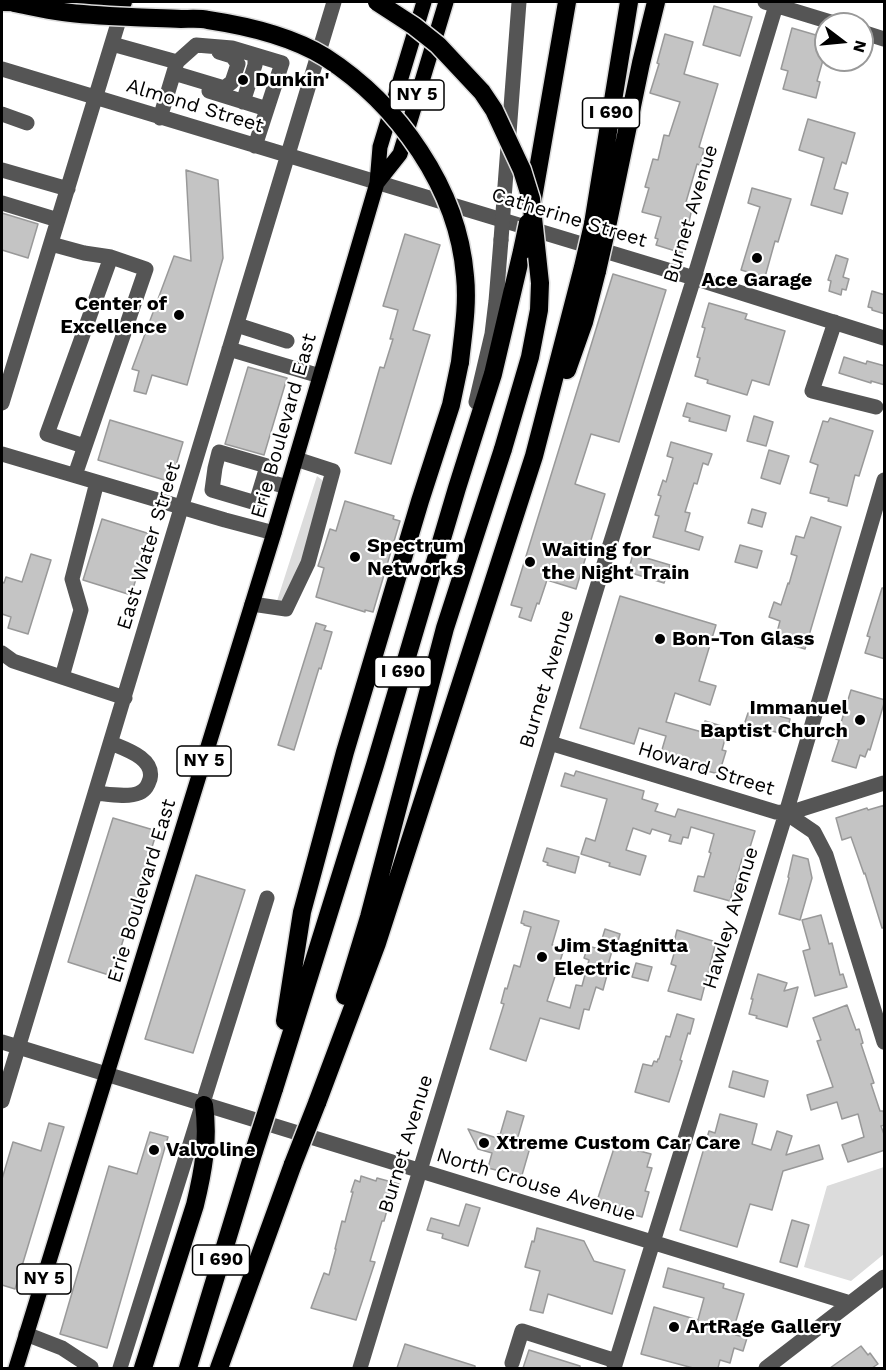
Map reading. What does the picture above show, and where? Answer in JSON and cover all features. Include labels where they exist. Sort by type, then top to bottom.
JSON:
[{"type":"highway","points":[[8,2],[124,2]]},
{"type":"highway","points":[[8,2],[92,15],[206,19],[288,39],[324,57],[370,93],[408,134],[426,159],[452,214],[460,246],[465,276],[465,316],[460,362],[451,405],[345,752],[302,912],[274,1089]]},
{"type":"highway","points":[[317,1102],[336,1027],[369,917],[445,627],[503,449],[530,357],[539,310],[540,283],[531,199],[522,170],[494,110],[482,92],[438,45],[414,26],[376,2]]},
{"type":"highway","name":"I 690","points":[[189,1368],[493,374],[532,204],[567,2]]},
{"type":"highway","name":"I 690","points":[[219,1368],[377,943],[534,456],[590,269],[600,226],[628,2]]},
{"type":"highway","points":[[600,226],[656,2]]},
{"type":"highway","points":[[143,1368],[199,1188],[205,1152],[204,1105]]},
{"type":"main road","name":"Erie Boulevard East","points":[[16,1368],[274,533],[378,183],[380,147],[424,2]]},
{"type":"main road","name":"Erie Boulevard East","points":[[378,183],[400,154],[446,2]]},
{"type":"street","points":[[2,403],[124,2]]},
{"type":"street","name":"East Water Street","points":[[2,1101],[334,2]]},
{"type":"street","points":[[457,488],[492,334],[519,2]]},
{"type":"street","points":[[773,3],[814,16]]},
{"type":"street","name":"Burnet Avenue","points":[[360,1368],[611,540],[694,278],[773,3]]},
{"type":"street","points":[[112,44],[243,102],[267,109]]},
{"type":"street","points":[[174,71],[225,88],[232,82],[238,64],[232,56],[196,45]]},
{"type":"street","points":[[160,118],[174,71],[196,45]]},
{"type":"street","points":[[196,45],[232,48],[282,63],[255,146]]},
{"type":"street","points":[[243,102],[255,65],[255,55]]},
{"type":"street","name":"Almond Street","points":[[2,69],[378,183]]},
{"type":"street","points":[[2,114],[27,123]]},
{"type":"street","points":[[2,170],[68,189]]},
{"type":"street","name":"Catherine Street","points":[[378,183],[885,338]]},
{"type":"street","points":[[2,203],[58,220]]},
{"type":"street","points":[[51,244],[84,253],[111,257],[146,269],[75,476]]},
{"type":"street","points":[[84,446],[47,434],[111,257]]},
{"type":"street","points":[[835,322],[812,392],[876,407]]},
{"type":"street","points":[[237,325],[287,341]]},
{"type":"street","points":[[229,349],[320,376]]},
{"type":"street","points":[[219,452],[267,466],[263,480],[256,503],[212,490],[219,452]]},
{"type":"street","points":[[2,454],[274,533]]},
{"type":"street","points":[[197,456],[216,462]]},
{"type":"street","points":[[252,604],[286,609],[308,563],[333,471],[296,459]]},
{"type":"street","points":[[263,480],[287,487]]},
{"type":"street","name":"Hawley Avenue","points":[[615,1365],[786,813],[885,480]]},
{"type":"street","points":[[62,677],[81,610],[72,579],[97,482]]},
{"type":"street","points":[[2,652],[13,661],[125,698]]},
{"type":"street","points":[[96,793],[131,795],[140,793],[147,787],[151,774],[143,759],[111,742]]},
{"type":"street","name":"Howard Street","points":[[550,743],[776,812],[789,813],[885,783]]},
{"type":"street","points":[[786,813],[814,832],[826,855],[885,1042]]},
{"type":"street","points":[[120,1368],[267,898]]},
{"type":"street","name":"North Crouse Avenue","points":[[2,1042],[850,1304]]},
{"type":"street","points":[[766,1368],[885,1276]]},
{"type":"street","points":[[512,1363],[522,1331],[615,1365]]},
{"type":"street","points":[[26,1334],[62,1348],[90,1368]]},
{"type":"shaded area","points":[[317,476],[323,483],[311,538],[284,601],[277,601]]},
{"type":"shaded area","points":[[884,1167],[884,1254],[851,1281],[804,1267],[827,1186]]},
{"type":"building","points":[[714,6],[752,17],[740,56],[703,45]]},
{"type":"building","points":[[792,28],[814,34],[814,72],[820,72],[817,81],[820,82],[816,98],[783,89],[788,71],[781,69]]},
{"type":"building","points":[[665,34],[693,42],[684,74],[718,84],[699,147],[704,149],[700,165],[697,164],[686,202],[693,204],[682,253],[656,245],[658,239],[655,238],[661,217],[642,212],[649,188],[645,187],[653,159],[658,160],[664,135],[669,136],[680,102],[650,93]]},
{"type":"building","points":[[808,119],[855,133],[846,164],[842,162],[834,189],[848,193],[842,214],[811,205],[824,158],[799,150]]},
{"type":"building","name":"Center of Excellence","points":[[186,170],[218,180],[223,258],[187,385],[152,375],[146,394],[134,391],[139,371],[132,369],[174,256],[191,261]]},
{"type":"building","points":[[752,188],[791,199],[778,242],[775,241],[765,277],[741,270],[760,207],[748,203]]},
{"type":"building","points":[[2,213],[38,224],[28,258],[2,250]]},
{"type":"building","points":[[405,234],[440,245],[413,330],[430,335],[391,464],[355,453],[380,367],[384,368],[393,339],[390,339],[398,310],[383,306]]},
{"type":"building","points":[[836,255],[848,259],[843,277],[849,279],[846,290],[842,289],[841,295],[829,291],[831,281],[828,280]]},
{"type":"building","points":[[613,274],[666,290],[619,442],[591,434],[575,484],[605,494],[576,589],[547,580],[531,621],[519,617],[522,608],[511,605]]},
{"type":"building","points":[[872,291],[885,295],[885,314],[868,307]]},
{"type":"building","points":[[709,303],[747,314],[745,319],[785,331],[769,385],[752,380],[747,395],[707,383],[708,380],[695,376],[700,358],[697,357],[705,328],[702,327]]},
{"type":"building","points":[[844,357],[866,364],[867,361],[885,366],[885,385],[839,373]]},
{"type":"building","points":[[248,367],[287,378],[264,455],[225,444]]},
{"type":"building","points":[[687,403],[730,416],[726,431],[689,421],[690,418],[683,416]]},
{"type":"building","points":[[754,416],[773,422],[766,446],[747,441]]},
{"type":"building","points":[[830,418],[873,431],[859,476],[855,475],[847,506],[810,493],[818,465],[810,462],[823,421],[828,422]]},
{"type":"building","points":[[110,420],[183,442],[171,482],[98,460]]},
{"type":"building","points":[[671,442],[712,454],[708,465],[703,463],[685,512],[690,513],[685,531],[703,537],[699,550],[653,537],[659,516],[655,515],[661,496],[658,495],[663,480],[666,482],[673,458],[667,456]]},
{"type":"building","points":[[769,450],[789,456],[780,484],[761,478]]},
{"type":"building","name":"Spectrum Networks","points":[[345,501],[394,516],[393,519],[400,521],[373,612],[365,610],[365,612],[316,597],[324,568],[318,566],[330,529],[336,531]]},
{"type":"building","points":[[752,509],[766,513],[762,527],[748,523]]},
{"type":"building","points":[[811,517],[841,527],[805,649],[775,640],[780,621],[769,617],[774,602],[781,605],[789,584],[797,556],[791,554],[796,536],[804,538]]},
{"type":"building","points":[[102,519],[150,534],[131,595],[83,580]]},
{"type":"building","points":[[740,545],[762,551],[757,568],[735,562]]},
{"type":"building","points":[[31,554],[51,560],[28,634],[8,628],[11,617],[2,614],[2,582],[4,583],[6,577],[22,582]]},
{"type":"building","points":[[633,554],[670,565],[664,583],[628,572]]},
{"type":"building","points":[[882,588],[885,588],[885,659],[865,653],[870,637],[867,636]]},
{"type":"building","points":[[620,596],[716,625],[699,681],[716,686],[710,705],[675,693],[666,722],[702,732],[705,721],[728,728],[722,750],[726,751],[719,774],[699,769],[700,765],[661,753],[666,736],[639,728],[634,744],[580,728]]},
{"type":"building","points":[[316,623],[326,626],[324,630],[332,632],[294,750],[278,745]]},
{"type":"building","name":"Immanuel Baptist Church","points":[[851,690],[885,700],[870,750],[868,749],[865,757],[860,755],[856,768],[832,761],[839,740],[836,739]]},
{"type":"building","points":[[755,709],[790,719],[786,735],[744,725],[748,713],[753,715]]},
{"type":"building","points":[[576,771],[644,791],[642,799],[658,804],[655,811],[675,817],[678,809],[755,831],[746,860],[742,859],[730,901],[694,891],[698,876],[704,877],[714,834],[691,827],[688,838],[683,837],[681,844],[669,841],[671,835],[652,829],[650,834],[633,828],[626,850],[646,856],[640,875],[609,866],[610,863],[581,854],[586,838],[595,841],[607,799],[561,786],[565,773],[574,776]]},
{"type":"building","points":[[885,805],[885,928],[882,928],[851,837],[842,840],[836,818]]},
{"type":"building","points":[[113,818],[157,831],[112,976],[68,962]]},
{"type":"building","points":[[547,848],[579,857],[575,873],[547,865],[548,863],[543,861]]},
{"type":"building","points":[[793,855],[808,859],[812,878],[800,920],[779,914]]},
{"type":"building","points":[[196,875],[245,890],[193,1053],[145,1039]]},
{"type":"building","points":[[524,911],[559,921],[552,945],[564,949],[547,1001],[570,1008],[576,985],[582,986],[589,960],[584,958],[588,946],[599,949],[605,929],[620,934],[615,952],[612,951],[603,990],[596,987],[589,1010],[584,1009],[579,1029],[540,1018],[526,1061],[490,1049],[504,1004],[501,1003],[505,988],[507,989],[514,965],[520,967],[531,927],[521,923]]},
{"type":"building","points":[[821,915],[829,944],[832,943],[840,975],[843,974],[847,987],[815,996],[803,951],[810,949],[802,920]]},
{"type":"building","points":[[677,930],[716,942],[701,1000],[668,991],[676,966],[671,964],[676,947],[673,946]]},
{"type":"building","points":[[636,963],[652,967],[648,981],[632,977]]},
{"type":"building","points":[[758,974],[787,983],[784,991],[798,987],[787,1027],[749,1014]]},
{"type":"building","points":[[847,1005],[856,1030],[859,1029],[863,1043],[861,1044],[874,1083],[871,1084],[880,1111],[883,1111],[885,1116],[885,1125],[881,1126],[885,1137],[885,1150],[848,1162],[842,1145],[864,1137],[858,1114],[842,1119],[837,1102],[811,1110],[807,1095],[833,1087],[817,1041],[821,1040],[813,1018]]},
{"type":"building","points":[[677,1014],[694,1019],[669,1102],[635,1092],[643,1064],[652,1066],[654,1061],[657,1062],[666,1036],[670,1037]]},
{"type":"building","points":[[733,1071],[768,1081],[764,1097],[729,1087]]},
{"type":"building","points":[[507,1111],[524,1116],[517,1140],[531,1144],[522,1175],[488,1168],[492,1153],[478,1149],[468,1129],[497,1138]]},
{"type":"building","points":[[720,1114],[757,1124],[752,1144],[771,1150],[777,1131],[792,1136],[786,1155],[819,1145],[823,1159],[783,1171],[772,1210],[750,1204],[737,1247],[680,1230],[709,1131],[715,1133]]},
{"type":"building","points":[[49,1123],[64,1127],[15,1289],[2,1285],[2,1179],[13,1142],[41,1151]]},
{"type":"building","points":[[150,1132],[168,1137],[107,1348],[60,1334],[109,1166],[137,1174]]},
{"type":"building","points":[[616,1142],[651,1154],[647,1167],[652,1168],[645,1191],[649,1192],[642,1217],[596,1204]]},
{"type":"building","points":[[361,1176],[376,1181],[377,1178],[399,1184],[395,1200],[390,1199],[384,1221],[382,1221],[370,1261],[375,1262],[356,1320],[311,1308],[324,1273],[329,1275],[342,1221],[345,1222],[353,1192],[351,1192],[355,1180],[360,1182]]},
{"type":"building","points":[[466,1204],[480,1208],[468,1246],[442,1238],[443,1234],[427,1230],[431,1218],[459,1226]]},
{"type":"building","points":[[792,1220],[809,1225],[797,1267],[780,1262]]},
{"type":"building","points":[[537,1228],[584,1241],[594,1261],[625,1270],[612,1314],[548,1294],[543,1313],[530,1310],[540,1271],[525,1267]]},
{"type":"building","points":[[668,1268],[724,1284],[723,1288],[744,1294],[732,1334],[747,1338],[743,1351],[734,1348],[730,1363],[720,1360],[718,1368],[693,1368],[641,1354],[654,1307],[698,1320],[704,1298],[663,1287]]},
{"type":"building","points":[[405,1344],[475,1366],[475,1368],[397,1368]]},
{"type":"building","points":[[861,1346],[878,1364],[872,1368],[830,1368]]},
{"type":"building","points":[[529,1350],[580,1366],[580,1368],[523,1368]]},
{"type":"place","name":"Dunkin'","points":[[243,80]]},
{"type":"place","name":"Ace Garage","points":[[757,258]]},
{"type":"place","name":"Center of Excellence","points":[[179,315]]},
{"type":"place","name":"Spectrum Networks","points":[[355,557]]},
{"type":"place","name":"Waiting for the Night Train","points":[[530,562]]},
{"type":"place","name":"Bon-Ton Glass","points":[[660,639]]},
{"type":"place","name":"Immanuel Baptist Church","points":[[860,720]]},
{"type":"place","name":"Jim Stagnitta Electric","points":[[542,957]]},
{"type":"place","name":"Xtreme Custom Car Care","points":[[484,1143]]},
{"type":"place","name":"Valvoline","points":[[154,1150]]},
{"type":"place","name":"ArtRage Gallery","points":[[674,1327]]}]
